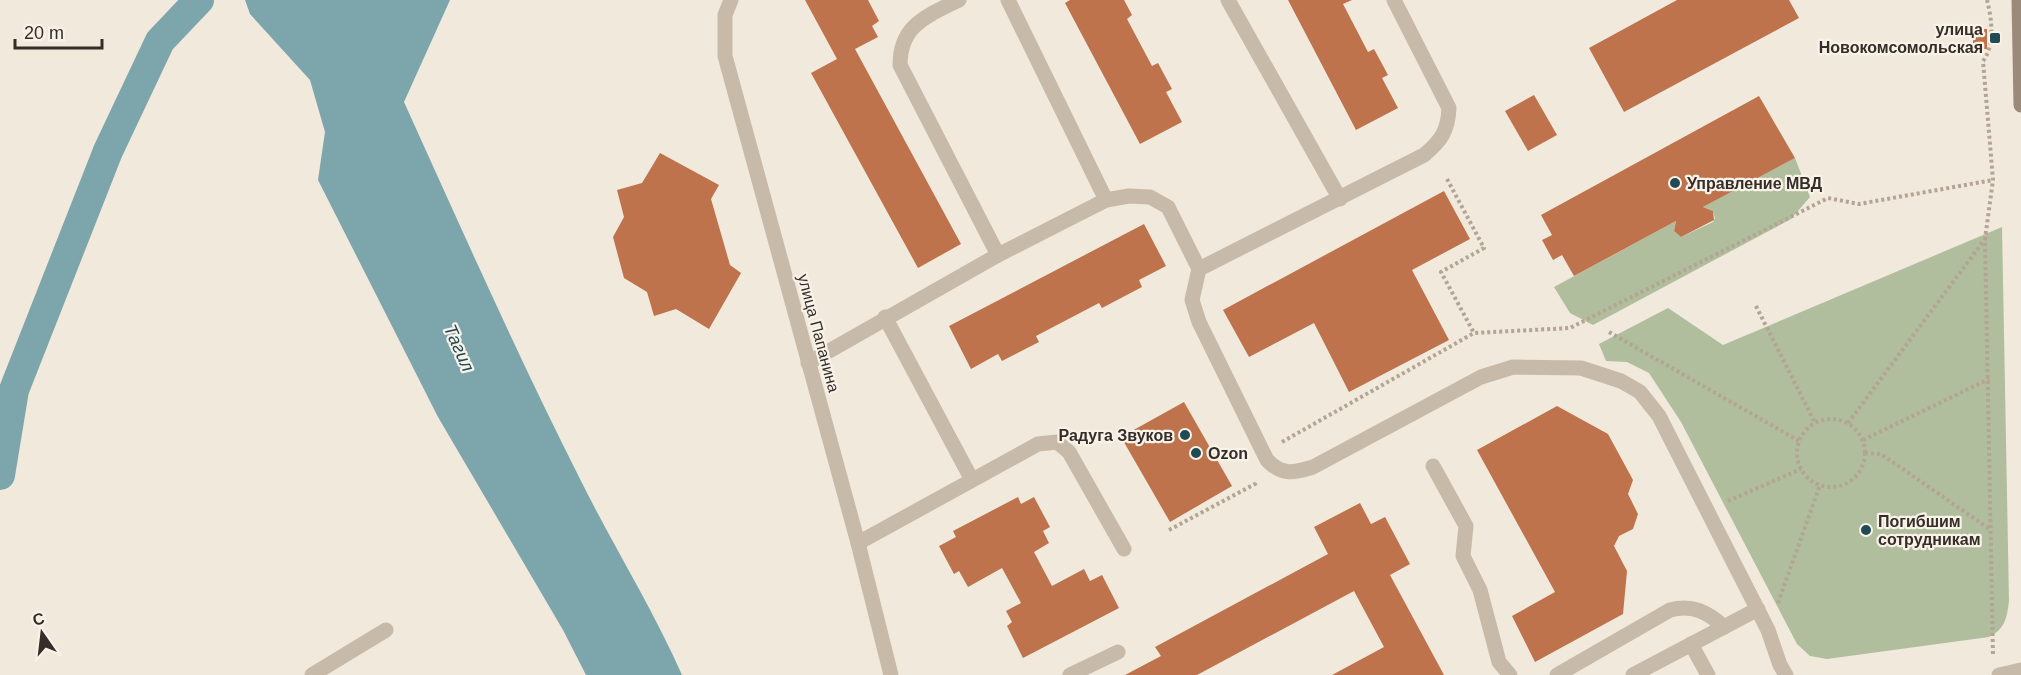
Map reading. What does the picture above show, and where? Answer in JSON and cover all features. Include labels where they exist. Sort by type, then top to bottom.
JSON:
[{"type":"main road","points":[[2019,0],[2021,105]]},
{"type":"street","name":"улица Папанина","points":[[731,0],[725,15],[725,56],[858,543],[891,675]]},
{"type":"street","points":[[959,0],[932,13],[908,31],[900,48],[900,65],[998,255]]},
{"type":"street","points":[[1008,0],[1106,200]]},
{"type":"street","points":[[1228,0],[1340,199]]},
{"type":"street","points":[[1199,269],[1424,155],[1439,143],[1448,126],[1449,108],[1442,90],[1394,0]]},
{"type":"street","points":[[808,363],[885,317],[998,255],[1106,200],[1129,196],[1150,197],[1168,207],[1199,269],[1192,300],[1199,322],[1267,460],[1276,469],[1291,474],[1314,467],[1481,377],[1513,367],[1581,368],[1620,381],[1640,393],[1659,416],[1758,609],[1786,675]]},
{"type":"street","points":[[885,317],[972,480]]},
{"type":"street","points":[[858,543],[1038,444],[1057,442],[1069,452],[1124,549]]},
{"type":"street","points":[[1433,466],[1466,526],[1462,556],[1480,590],[1499,662],[1510,675]]},
{"type":"street","points":[[1557,675],[1670,610],[1689,607],[1701,611],[1724,627]]},
{"type":"street","points":[[1633,675],[1758,609]]},
{"type":"street","points":[[312,675],[386,630]]},
{"type":"street","points":[[1691,644],[1708,675]]},
{"type":"street","points":[[1070,675],[1118,652]]},
{"type":"street","points":[[1996,669],[2021,670]]},
{"type":"path","points":[[1987,0],[1991,14],[1990,52],[1983,61],[1993,180],[1985,239],[1996,669]]},
{"type":"path","points":[[1447,178],[1485,248],[1441,272],[1474,333]]},
{"type":"path","points":[[1169,530],[1255,483],[1275,446],[1474,333],[1570,328],[1828,198],[1859,204],[1993,180]]},
{"type":"path","points":[[1848,423],[1985,239]]},
{"type":"path","points":[[1756,306],[1815,423]]},
{"type":"path","points":[[1609,332],[1799,441]]},
{"type":"path","points":[[1863,440],[1989,379]]},
{"type":"path","points":[[1829,419],[1848,423],[1863,440],[1865,453],[1862,468],[1847,483],[1834,487],[1820,485],[1808,478],[1801,469],[1797,455],[1799,441],[1805,430],[1815,423],[1829,419]]},
{"type":"path","points":[[1865,453],[1881,454],[1991,530]]},
{"type":"path","points":[[1709,510],[1801,469]]},
{"type":"path","points":[[1768,630],[1820,485]]},
{"type":"green space","points":[[1795,158],[1810,197],[1791,219],[1593,325],[1570,313],[1554,287],[1676,221],[1674,231],[1681,237],[1713,222],[1715,218],[1713,211],[1703,207]]},
{"type":"green space","points":[[2002,227],[2009,601],[2004,622],[1999,630],[1989,637],[1827,659],[1810,656],[1797,644],[1681,422],[1649,373],[1627,362],[1606,361],[1599,344],[1668,308],[1723,345]]},
{"type":"water","name":"Тагил","points":[[245,0],[450,0],[404,102],[556,431],[682,675],[586,675],[563,630],[438,417],[318,180],[325,132],[310,80],[250,14]]},
{"type":"building","points":[[805,0],[868,0],[879,21],[872,26],[878,37],[855,49],[961,244],[918,268],[811,73],[837,59]]},
{"type":"building","points":[[1070,0],[1124,0],[1132,15],[1127,19],[1152,66],[1158,63],[1172,89],[1166,92],[1182,122],[1140,144],[1065,3]]},
{"type":"building","points":[[1288,0],[1352,0],[1343,4],[1368,52],[1374,49],[1388,75],[1382,78],[1398,108],[1356,130]]},
{"type":"building","points":[[1677,0],[1789,0],[1799,18],[1624,112],[1589,48]]},
{"type":"building","points":[[1973,29],[1987,29],[1987,49],[1973,49]]},
{"type":"building","points":[[1534,95],[1557,135],[1528,151],[1505,111]]},
{"type":"building","name":"Управление МВД","points":[[1759,96],[1795,158],[1703,207],[1713,211],[1714,220],[1681,237],[1674,231],[1676,221],[1574,276],[1562,255],[1553,260],[1542,240],[1552,235],[1541,215]]},
{"type":"building","points":[[660,153],[719,185],[711,199],[730,265],[741,273],[709,329],[676,309],[654,316],[647,292],[624,278],[613,237],[624,217],[617,190],[642,183]]},
{"type":"building","points":[[1444,191],[1470,239],[1412,270],[1449,340],[1349,392],[1314,323],[1249,357],[1223,310]]},
{"type":"building","points":[[1144,224],[1166,266],[1139,280],[1142,287],[1102,308],[1099,303],[1036,336],[1039,342],[1002,361],[998,354],[971,369],[949,326]]},
{"type":"building","points":[[1184,402],[1232,486],[1170,522],[1121,437]]},
{"type":"building","points":[[1557,406],[1608,434],[1633,480],[1628,494],[1638,514],[1633,529],[1619,536],[1614,546],[1627,571],[1623,614],[1535,662],[1512,616],[1555,592],[1477,450]]},
{"type":"building","points":[[1018,497],[1021,504],[1034,497],[1050,527],[1043,531],[1049,543],[1034,552],[1052,586],[1084,569],[1090,581],[1102,575],[1119,608],[1023,658],[1007,626],[1012,622],[1006,611],[1021,603],[1002,568],[968,587],[959,571],[954,574],[939,546],[956,537],[953,531]]},
{"type":"building","points":[[1360,503],[1371,524],[1385,517],[1410,564],[1390,575],[1444,675],[1332,675],[1384,647],[1354,591],[1197,675],[1125,675],[1161,656],[1155,647],[1328,554],[1314,527]]},
{"type":"waterway","points":[[0,475],[14,390],[108,151],[160,41],[199,0]]},
{"type":"place","name":"улица Новокомсомольская","points":[[1995,38]]},
{"type":"place","name":"Управление МВД","points":[[1675,183]]},
{"type":"place","name":"Радуга Звуков","points":[[1185,435]]},
{"type":"place","name":"Ozon","points":[[1196,453]]},
{"type":"place","name":"Погибшим сотрудникам","points":[[1866,530]]}]
